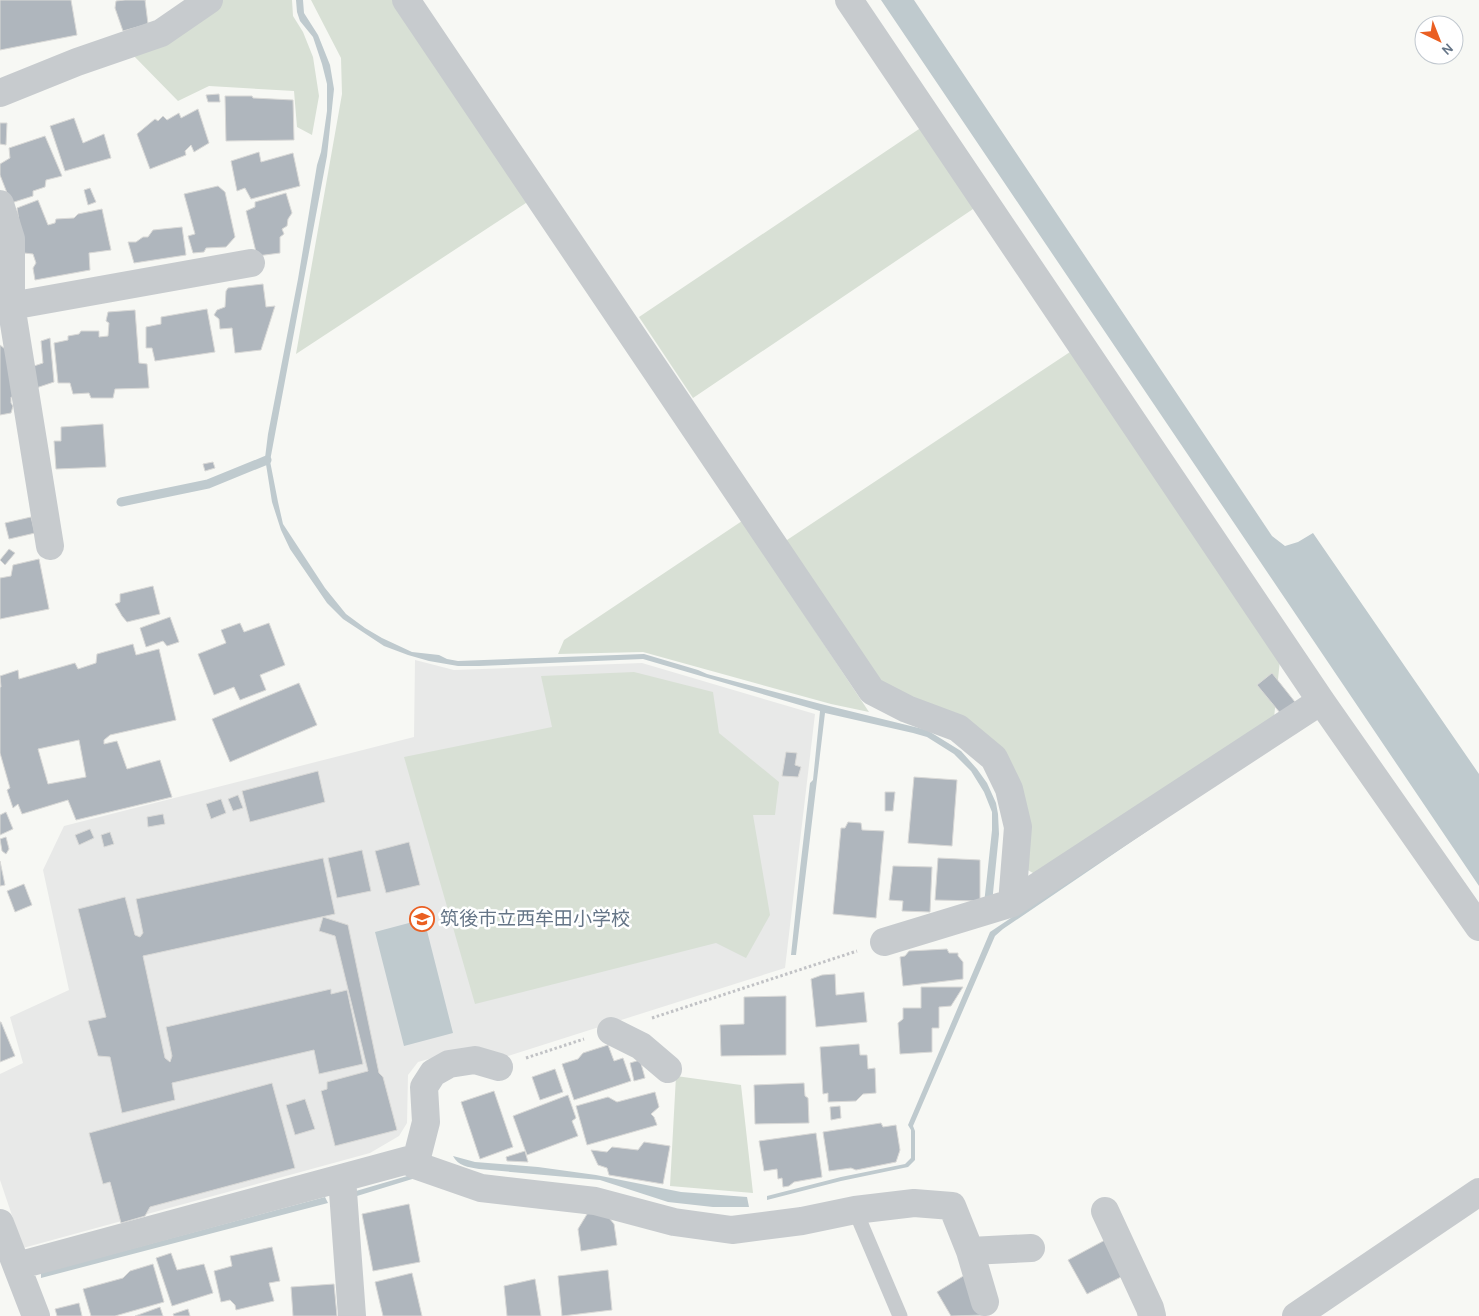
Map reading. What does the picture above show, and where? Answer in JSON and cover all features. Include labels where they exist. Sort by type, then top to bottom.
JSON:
[{"type":"street","points":[[0,93],[76,62],[161,33],[209,0]]},
{"type":"street","points":[[406,0],[872,691],[906,709],[958,728],[994,758],[1009,789],[1018,827],[1012,904]]},
{"type":"street","points":[[849,0],[1321,701],[1479,927]]},
{"type":"street","points":[[0,204],[11,239],[5,307],[50,546]]},
{"type":"street","points":[[5,307],[251,263]]},
{"type":"street","points":[[884,942],[1012,904],[1321,701]]},
{"type":"street","points":[[611,1031],[641,1046],[668,1068]]},
{"type":"street","points":[[415,1165],[426,1122],[424,1087],[433,1073],[449,1064],[475,1060],[499,1066]]},
{"type":"street","points":[[17,1266],[408,1160],[415,1165],[481,1188],[595,1201],[674,1222],[732,1230],[802,1221],[855,1210],[914,1202],[952,1206],[970,1250],[985,1302]]},
{"type":"street","points":[[342,1178],[352,1316]]},
{"type":"street","points":[[1296,1316],[1479,1192]]},
{"type":"street","points":[[1105,1211],[1152,1316]]},
{"type":"street","points":[[1,1230],[36,1316]]},
{"type":"street","points":[[970,1250],[1032,1248]]},
{"type":"lane","points":[[855,1210],[900,1316]]},
{"type":"path","points":[[499,1066],[884,942]]},
{"type":"shaded area","points":[[218,0],[292,0],[293,16],[303,32],[313,57],[319,96],[312,135],[297,127],[294,91],[209,86],[178,101],[131,53]]},
{"type":"shaded area","points":[[296,0],[303,0],[304,13],[318,35],[330,65],[334,89],[327,156],[270,461],[283,524],[325,588],[346,614],[365,628],[412,652],[439,655],[458,661],[644,654],[707,674],[927,730],[961,751],[987,783],[996,803],[999,834],[992,903],[984,904],[992,830],[992,812],[984,792],[971,771],[954,754],[927,737],[825,713],[796,955],[791,955],[820,711],[643,659],[479,666],[458,666],[429,661],[384,646],[343,619],[327,603],[290,549],[281,530],[272,502],[265,458],[327,111],[327,84],[322,64],[313,37],[300,21]]},
{"type":"shaded area","points":[[311,0],[395,0],[529,201],[296,354],[342,94],[341,58]]},
{"type":"shaded area","points":[[881,0],[914,0],[1272,536],[1285,546],[1298,542],[1313,533],[1479,774],[1479,886]]},
{"type":"shaded area","points":[[922,127],[976,207],[693,398],[639,317]]},
{"type":"shaded area","points":[[1073,350],[1280,660],[1274,718],[1040,877],[1026,869],[1005,758],[880,688],[784,542]]},
{"type":"shaded area","points":[[742,521],[869,712],[831,704],[643,652],[558,654],[564,640]]},
{"type":"shaded area","name":"筑後市立西牟田小学校","points":[[415,660],[454,670],[642,663],[815,714],[785,968],[495,1060],[461,1050],[418,1062],[408,1075],[407,1123],[399,1136],[370,1153],[23,1248],[0,1180],[0,1074],[23,1063],[10,1017],[69,990],[43,870],[64,826],[414,737]]},
{"type":"shaded area","points":[[634,672],[713,692],[719,733],[779,782],[775,815],[753,815],[770,915],[746,958],[716,943],[475,1004],[404,757],[552,727],[541,676]]},
{"type":"shaded area","points":[[1195,794],[1181,808],[995,936],[913,1126],[915,1131],[915,1160],[908,1167],[841,1181],[767,1200],[767,1196],[841,1177],[905,1164],[911,1158],[911,1130],[908,1125],[990,932]]},
{"type":"shaded area","points":[[424,919],[453,1033],[404,1046],[375,932]]},
{"type":"shaded area","points":[[676,1076],[741,1085],[753,1193],[670,1186]]},
{"type":"shaded area","points":[[453,1156],[475,1162],[538,1167],[596,1175],[681,1192],[747,1197],[749,1207],[713,1207],[668,1202],[600,1180],[471,1168],[461,1164]]},
{"type":"shaded area","points":[[421,1172],[422,1176],[357,1196],[356,1191]]},
{"type":"shaded area","points":[[325,1197],[328,1203],[41,1278],[41,1273]]},
{"type":"building","points":[[0,0],[71,0],[77,35],[0,50]]},
{"type":"building","points":[[145,0],[148,24],[123,31],[115,8],[116,1]]},
{"type":"building","points":[[219,94],[220,102],[208,102],[206,95]]},
{"type":"building","points":[[225,96],[252,96],[253,98],[293,100],[294,140],[226,141]]},
{"type":"building","points":[[198,109],[209,143],[194,152],[191,145],[185,151],[186,155],[150,169],[137,134],[155,119],[158,121],[163,116],[167,120],[179,113],[181,118]]},
{"type":"building","points":[[74,118],[83,143],[104,134],[111,158],[65,171],[50,126]]},
{"type":"building","points":[[0,123],[7,123],[6,145],[0,144]]},
{"type":"building","points":[[45,136],[62,176],[46,180],[45,187],[33,191],[33,196],[11,203],[0,175],[0,164],[10,158],[9,148]]},
{"type":"building","points":[[259,152],[261,162],[293,153],[300,186],[251,199],[245,188],[237,191],[231,161]]},
{"type":"building","points":[[218,186],[225,192],[235,237],[226,247],[206,248],[204,252],[193,253],[188,236],[195,234],[184,194]]},
{"type":"building","points":[[90,188],[96,202],[88,205],[84,190]]},
{"type":"building","points":[[286,193],[292,213],[288,219],[287,226],[282,229],[284,234],[280,237],[280,253],[257,256],[246,211],[255,207],[255,202]]},
{"type":"building","points":[[38,200],[48,225],[55,223],[56,219],[74,218],[78,214],[102,209],[111,250],[89,253],[90,270],[35,280],[33,268],[36,263],[33,254],[24,253],[17,208]]},
{"type":"building","points":[[182,227],[186,255],[134,263],[128,242],[136,242],[143,237],[148,237],[153,230]]},
{"type":"building","points":[[263,284],[266,307],[275,306],[261,350],[235,353],[232,328],[220,329],[219,319],[214,315],[217,310],[225,307],[226,291],[228,288]]},
{"type":"building","points":[[207,309],[215,352],[155,361],[152,348],[146,348],[146,327],[161,324],[161,317]]},
{"type":"building","points":[[135,310],[139,363],[147,364],[149,388],[115,389],[113,398],[91,398],[89,393],[73,394],[70,383],[58,383],[54,343],[68,340],[68,336],[79,334],[81,331],[99,331],[99,337],[108,336],[109,323],[106,321],[108,312]]},
{"type":"building","points":[[50,338],[54,382],[33,389],[28,368],[43,363],[41,341]]},
{"type":"building","points":[[0,345],[5,349],[15,398],[11,397],[13,406],[11,413],[0,415]]},
{"type":"building","points":[[103,424],[106,467],[56,469],[54,441],[61,441],[61,427]]},
{"type":"building","points":[[213,462],[215,468],[205,471],[203,464]]},
{"type":"building","points":[[31,517],[35,533],[9,539],[5,523]]},
{"type":"building","points":[[9,549],[15,553],[5,565],[0,560]]},
{"type":"building","points":[[39,559],[49,609],[0,619],[0,578],[11,576],[13,565]]},
{"type":"building","points":[[153,586],[160,614],[127,622],[115,604],[120,602],[120,594]]},
{"type":"building","points":[[170,617],[179,642],[167,646],[163,641],[146,647],[140,628]]},
{"type":"building","points":[[240,623],[244,632],[269,623],[285,665],[260,675],[266,690],[240,700],[234,687],[214,695],[198,654],[226,643],[221,630]]},
{"type":"building","points":[[133,644],[136,655],[159,649],[176,720],[110,735],[104,740],[104,744],[117,741],[127,769],[160,760],[172,797],[76,820],[68,800],[22,814],[18,804],[13,808],[7,790],[10,788],[0,753],[0,676],[18,670],[19,679],[75,663],[78,669],[96,663],[97,654]],"holes":[[[79,740],[86,777],[48,784],[38,749]]]},
{"type":"building","points":[[1272,673],[1295,702],[1281,714],[1257,685]]},
{"type":"building","points":[[299,683],[317,725],[230,762],[212,719]]},
{"type":"building","points":[[786,752],[797,753],[795,765],[801,767],[798,777],[782,776]]},
{"type":"building","points":[[318,771],[325,802],[250,822],[242,791]]},
{"type":"building","points":[[914,777],[957,780],[952,846],[908,843]]},
{"type":"building","points":[[885,792],[895,792],[893,811],[885,811]]},
{"type":"building","points":[[238,795],[243,808],[233,811],[228,799]]},
{"type":"building","points":[[221,799],[226,813],[211,819],[206,804]]},
{"type":"building","points":[[6,812],[13,829],[0,835],[0,815]]},
{"type":"building","points":[[163,814],[165,824],[148,827],[147,817]]},
{"type":"building","points":[[848,822],[861,823],[862,830],[884,831],[876,918],[833,914],[841,828],[845,828]]},
{"type":"building","points":[[90,829],[94,838],[79,845],[75,835]]},
{"type":"building","points":[[110,832],[114,844],[104,847],[101,835]]},
{"type":"building","points":[[6,837],[9,849],[6,854],[2,851],[0,839]]},
{"type":"building","points":[[409,842],[420,885],[386,893],[375,851]]},
{"type":"building","points":[[362,850],[371,891],[337,898],[328,858]]},
{"type":"building","points":[[323,858],[335,914],[143,956],[165,1058],[170,1062],[172,1056],[166,1027],[331,989],[331,994],[347,990],[363,1064],[319,1074],[314,1050],[172,1083],[175,1100],[122,1113],[110,1057],[98,1056],[88,1021],[106,1017],[78,909],[125,897],[135,935],[140,937],[143,933],[136,899]]},
{"type":"building","points":[[938,858],[980,860],[980,901],[935,900]]},
{"type":"building","points":[[0,861],[5,885],[0,886]]},
{"type":"building","points":[[893,866],[932,867],[930,912],[902,911],[903,901],[889,900]]},
{"type":"building","points":[[24,884],[32,905],[15,912],[7,891]]},
{"type":"building","points":[[323,917],[348,925],[379,1073],[383,1077],[397,1130],[335,1146],[321,1091],[327,1089],[327,1082],[368,1071],[335,936],[319,931]]},
{"type":"building","points":[[947,949],[949,953],[958,953],[963,962],[963,979],[903,986],[900,957],[905,956],[909,951]]},
{"type":"building","points":[[835,974],[836,995],[864,992],[867,1022],[816,1027],[811,979],[822,975]]},
{"type":"building","points":[[921,987],[963,987],[951,1006],[939,1007],[939,1028],[932,1028],[932,1052],[900,1054],[898,1023],[903,1019],[903,1008],[921,1008]]},
{"type":"building","points":[[786,996],[786,1055],[721,1056],[720,1025],[744,1024],[744,997]]},
{"type":"building","points":[[0,1022],[15,1056],[0,1062]]},
{"type":"building","points":[[859,1044],[860,1055],[867,1055],[868,1069],[875,1068],[876,1093],[863,1094],[856,1101],[828,1102],[828,1093],[823,1094],[820,1047]]},
{"type":"building","points":[[608,1045],[614,1061],[623,1058],[631,1081],[574,1100],[562,1064],[578,1059],[583,1053]]},
{"type":"building","points":[[640,1060],[645,1078],[634,1081],[630,1063]]},
{"type":"building","points":[[555,1069],[563,1092],[540,1100],[532,1077]]},
{"type":"building","points":[[272,1083],[295,1168],[150,1207],[145,1216],[121,1223],[110,1182],[103,1184],[89,1133]]},
{"type":"building","points":[[804,1083],[805,1096],[808,1098],[809,1123],[755,1124],[754,1085]]},
{"type":"building","points":[[494,1091],[513,1147],[480,1159],[461,1102]]},
{"type":"building","points":[[655,1092],[659,1107],[651,1114],[657,1125],[587,1145],[576,1106],[608,1097],[617,1102]]},
{"type":"building","points":[[568,1095],[576,1118],[572,1121],[578,1136],[527,1155],[513,1116]]},
{"type":"building","points":[[305,1099],[315,1129],[295,1135],[286,1105]]},
{"type":"building","points":[[840,1106],[841,1118],[831,1120],[830,1107]]},
{"type":"building","points":[[881,1123],[883,1127],[896,1125],[900,1150],[896,1162],[856,1170],[851,1168],[829,1171],[823,1132]]},
{"type":"building","points":[[816,1133],[822,1177],[794,1182],[789,1186],[783,1187],[782,1178],[778,1179],[777,1169],[764,1171],[759,1141]]},
{"type":"building","points":[[644,1142],[670,1146],[663,1184],[609,1175],[607,1168],[598,1165],[591,1150],[607,1152],[612,1147],[638,1150]]},
{"type":"building","points":[[525,1151],[528,1162],[507,1161],[506,1157]]},
{"type":"building","points":[[595,1201],[614,1224],[617,1245],[581,1251],[578,1229]]},
{"type":"building","points":[[409,1204],[420,1262],[373,1271],[362,1214]]},
{"type":"building","points":[[1107,1239],[1125,1275],[1087,1294],[1068,1260]]},
{"type":"building","points":[[272,1247],[280,1281],[269,1283],[274,1301],[236,1310],[235,1305],[230,1300],[221,1302],[214,1271],[232,1266],[230,1256]]},
{"type":"building","points":[[171,1253],[177,1270],[204,1264],[213,1293],[172,1306],[156,1258]]},
{"type":"building","points":[[153,1264],[164,1302],[115,1316],[91,1316],[83,1289],[123,1278],[130,1271]]},
{"type":"building","points":[[608,1270],[612,1310],[562,1316],[558,1276]]},
{"type":"building","points":[[412,1273],[422,1316],[383,1316],[375,1282]]},
{"type":"building","points":[[965,1275],[984,1315],[951,1316],[937,1292]]},
{"type":"building","points":[[535,1279],[541,1316],[507,1316],[504,1286]]},
{"type":"building","points":[[334,1284],[337,1316],[293,1316],[291,1287]]},
{"type":"building","points":[[79,1303],[82,1316],[57,1316],[55,1309]]},
{"type":"building","points":[[160,1307],[163,1316],[135,1316]]},
{"type":"building","points":[[188,1309],[190,1316],[174,1316],[173,1314]]},
{"type":"waterway","points":[[121,502],[208,484],[267,460]]},
{"type":"place","name":"筑後市立西牟田小学校","points":[[422,919]]}]
